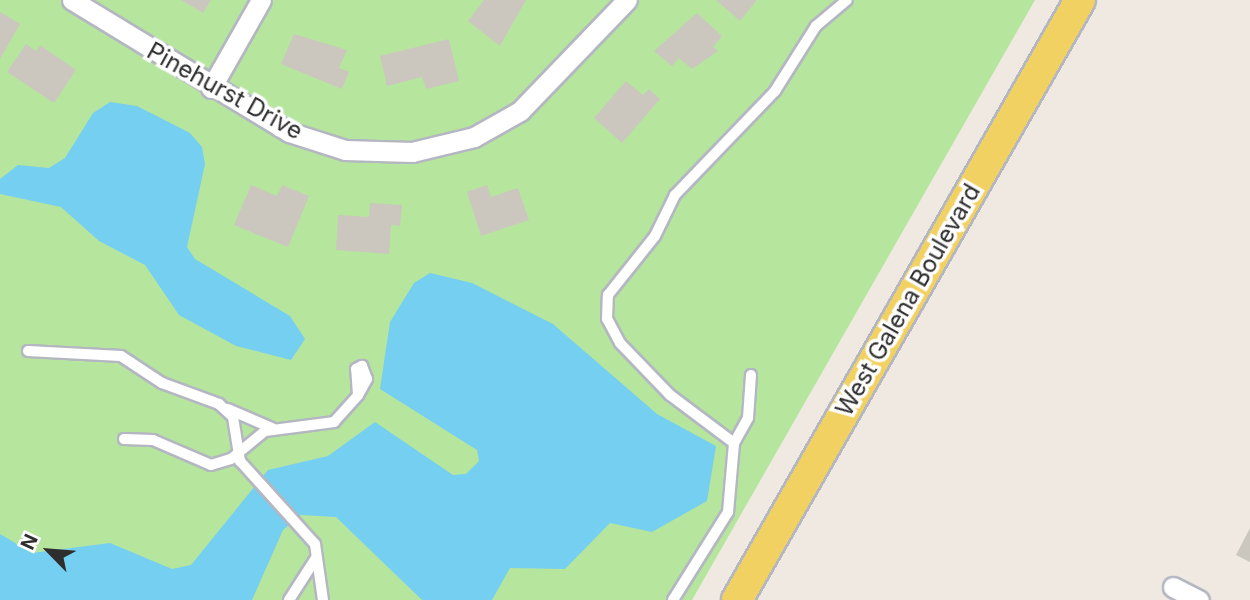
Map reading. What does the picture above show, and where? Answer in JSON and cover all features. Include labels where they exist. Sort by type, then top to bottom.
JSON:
[{"type":"main road","name":"West Galena Boulevard","points":[[737,600],[1080,0]]},
{"type":"street","name":"Pinehurst Drive","points":[[72,0],[211,88],[289,132],[345,150],[412,152],[474,136],[520,111],[627,0]]},
{"type":"street","points":[[211,88],[261,0]]},
{"type":"street","points":[[1173,587],[1199,600]]},
{"type":"lane","points":[[734,443],[670,395],[620,343],[607,319],[608,295],[656,236],[675,195],[775,91],[816,26],[847,0]]},
{"type":"lane","points":[[28,351],[121,356],[162,383],[219,404],[273,429]]},
{"type":"lane","points":[[673,600],[728,512],[734,443],[748,418],[751,375]]},
{"type":"lane","points":[[124,439],[153,440],[211,465],[273,429],[334,422],[358,395]]},
{"type":"lane","points":[[219,404],[233,417],[246,468],[305,533],[317,557],[323,600]]},
{"type":"lane","points":[[289,600],[317,557]]},
{"type":"green space","points":[[0,0],[1035,0],[692,600],[0,600]]},
{"type":"water","points":[[110,102],[137,106],[190,133],[202,147],[205,164],[187,247],[195,259],[290,316],[305,339],[291,360],[236,346],[179,315],[145,265],[99,241],[61,207],[0,194],[0,179],[18,165],[49,168],[65,158],[93,113]]},
{"type":"water","points":[[430,273],[472,283],[553,324],[657,414],[716,446],[707,501],[652,532],[610,523],[565,569],[510,568],[492,600],[422,600],[336,517],[301,515],[283,530],[252,600],[0,600],[0,534],[32,553],[110,543],[172,569],[191,565],[268,470],[328,456],[375,422],[453,475],[466,474],[479,461],[477,450],[380,389],[390,322],[414,283]]},
{"type":"building","points":[[181,0],[211,0],[203,13]]},
{"type":"building","points":[[484,0],[526,0],[500,46],[468,21]]},
{"type":"building","points":[[716,0],[757,0],[740,21]]},
{"type":"building","points":[[0,12],[20,24],[0,59]]},
{"type":"building","points":[[697,13],[722,36],[713,47],[718,51],[692,69],[679,58],[672,66],[654,51]]},
{"type":"building","points":[[294,34],[347,50],[339,68],[349,72],[342,89],[281,64]]},
{"type":"building","points":[[449,39],[459,81],[426,89],[422,77],[387,86],[380,56]]},
{"type":"building","points":[[26,44],[36,51],[40,45],[76,70],[54,103],[7,72]]},
{"type":"building","points":[[626,81],[643,95],[649,89],[660,99],[622,143],[594,118]]},
{"type":"building","points":[[251,185],[277,196],[282,185],[309,196],[288,247],[234,225]]},
{"type":"building","points":[[487,185],[491,197],[518,188],[529,220],[481,236],[467,192]]},
{"type":"building","points":[[370,203],[402,205],[400,226],[391,225],[389,254],[336,250],[338,215],[369,217]]},
{"type":"building","points":[[1250,528],[1250,562],[1236,555]]}]
